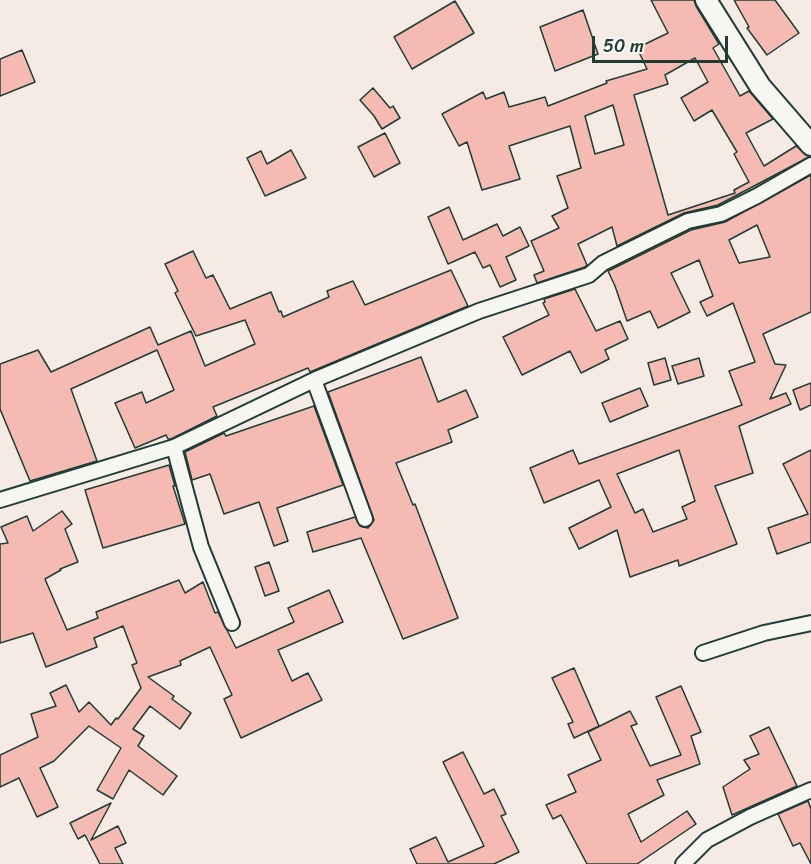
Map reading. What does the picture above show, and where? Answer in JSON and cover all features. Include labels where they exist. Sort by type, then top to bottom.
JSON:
[{"type":"main road","points":[[706,0],[760,86],[811,145]]},
{"type":"street","points":[[0,500],[174,447],[314,380],[479,311],[589,275],[603,263],[688,221],[721,214],[811,165]]},
{"type":"street","points":[[314,380],[365,519]]},
{"type":"street","points":[[174,447],[201,547],[232,623]]},
{"type":"street","points":[[703,653],[764,633],[811,623]]},
{"type":"street","points":[[683,864],[707,840],[750,817],[811,790]]},
{"type":"building","points":[[651,0],[694,0],[719,44],[713,48],[740,96],[749,91],[773,119],[746,133],[764,166],[796,146],[809,157],[718,205],[684,213],[617,246],[612,227],[578,244],[587,265],[585,267],[537,283],[534,275],[544,271],[531,241],[559,228],[552,216],[568,208],[557,176],[581,168],[570,126],[509,146],[520,179],[482,190],[467,142],[459,146],[442,114],[483,92],[486,99],[504,92],[509,107],[545,97],[548,106],[607,83],[606,81],[647,69],[637,48],[668,33]],"holes":[[[695,58],[708,82],[681,98],[694,121],[712,110],[737,152],[734,154],[749,182],[734,190],[735,193],[668,215],[634,95],[668,84],[665,75]],[[613,105],[624,145],[595,154],[585,116]]]},
{"type":"building","points":[[734,0],[775,0],[799,33],[767,55],[747,28],[749,27]]},
{"type":"building","points":[[455,1],[474,33],[412,69],[394,37]]},
{"type":"building","points":[[583,10],[598,54],[555,71],[540,27]]},
{"type":"building","points":[[22,50],[35,82],[0,96],[0,59]]},
{"type":"building","points":[[373,88],[390,108],[393,106],[400,118],[382,129],[360,100]]},
{"type":"building","points":[[385,133],[400,163],[374,177],[358,147]]},
{"type":"building","points":[[291,150],[306,178],[265,196],[247,158],[261,151],[267,164]]},
{"type":"building","points":[[811,175],[811,312],[763,334],[775,364],[786,365],[770,399],[786,393],[791,404],[739,426],[753,473],[715,486],[737,544],[679,566],[678,560],[630,577],[617,530],[579,549],[569,528],[611,507],[599,480],[544,503],[530,468],[573,450],[579,464],[742,405],[729,371],[755,362],[733,303],[707,316],[700,302],[713,296],[699,260],[671,273],[690,312],[658,328],[650,311],[627,321],[608,271],[691,230],[725,222]],"holes":[[[757,225],[770,257],[739,263],[729,240]],[[679,450],[695,501],[682,507],[687,519],[653,532],[643,509],[635,513],[617,474]]]},
{"type":"building","points":[[449,207],[463,240],[497,224],[503,236],[520,227],[529,246],[506,257],[516,280],[500,287],[490,265],[483,268],[475,252],[448,264],[428,217]]},
{"type":"building","points":[[193,251],[206,278],[213,275],[230,309],[271,292],[283,317],[329,297],[327,291],[353,281],[365,305],[451,270],[468,306],[310,372],[308,368],[213,407],[217,416],[171,439],[168,439],[166,435],[135,448],[115,403],[142,392],[146,403],[174,390],[157,350],[71,389],[97,461],[30,481],[0,409],[0,364],[38,350],[51,372],[150,327],[158,345],[191,331],[205,366],[255,344],[245,320],[196,336],[175,293],[178,291],[165,264]]},
{"type":"building","points":[[575,289],[596,331],[620,321],[628,339],[605,350],[609,359],[581,373],[570,351],[522,375],[503,337],[549,315],[543,303],[544,299]]},
{"type":"building","points":[[421,357],[438,402],[466,390],[478,417],[448,430],[452,442],[396,463],[413,505],[415,504],[458,618],[403,639],[361,538],[313,552],[307,532],[355,517],[360,526],[368,528],[374,520],[328,392]]},
{"type":"building","points":[[665,358],[671,380],[654,385],[648,363]]},
{"type":"building","points":[[699,358],[704,376],[678,384],[672,366]]},
{"type":"building","points":[[811,383],[811,405],[800,410],[793,390]]},
{"type":"building","points":[[640,388],[648,406],[610,422],[602,403]]},
{"type":"building","points":[[314,406],[343,485],[277,508],[288,541],[274,546],[259,502],[224,514],[210,474],[192,480],[185,452],[224,433],[226,436]]},
{"type":"building","points":[[811,450],[811,542],[777,554],[768,528],[808,514],[783,464]]},
{"type":"building","points":[[169,465],[185,524],[103,548],[85,490]]},
{"type":"building","points":[[62,511],[72,524],[65,529],[78,562],[60,569],[45,579],[67,630],[98,618],[96,612],[179,580],[185,593],[203,582],[215,613],[218,612],[236,648],[294,622],[288,608],[329,590],[343,622],[278,650],[292,681],[308,673],[322,700],[241,738],[224,699],[232,695],[210,647],[180,661],[181,665],[148,677],[174,696],[172,699],[191,713],[180,729],[150,706],[133,729],[144,736],[138,746],[177,776],[163,795],[129,770],[113,799],[97,790],[121,748],[89,726],[54,761],[40,768],[58,807],[37,817],[19,778],[0,787],[0,755],[38,737],[31,714],[56,706],[50,693],[66,685],[79,712],[89,702],[111,725],[141,688],[132,665],[137,663],[123,626],[94,638],[97,647],[46,667],[33,633],[0,643],[0,544],[8,543],[1,527],[27,516],[33,531]]},
{"type":"building","points":[[269,562],[279,591],[265,596],[255,567]]},
{"type":"building","points":[[574,668],[599,726],[574,738],[568,724],[573,722],[552,678]]},
{"type":"building","points":[[681,686],[701,732],[691,736],[700,764],[657,780],[664,795],[628,814],[641,842],[687,811],[696,824],[637,864],[587,864],[561,815],[553,819],[546,805],[576,792],[568,775],[601,760],[588,732],[630,711],[637,724],[631,726],[650,766],[681,755],[656,697]]},
{"type":"building","points":[[769,727],[797,786],[732,815],[723,787],[750,769],[744,760],[759,754],[750,736]]},
{"type":"building","points":[[463,752],[484,794],[494,789],[506,814],[501,816],[519,852],[494,864],[417,864],[410,849],[436,837],[448,862],[484,846],[443,762]]},
{"type":"building","points":[[808,801],[811,809],[811,864],[800,843],[793,846],[778,814]]},
{"type":"building","points":[[111,803],[91,840],[118,826],[126,843],[115,848],[123,864],[100,864],[85,835],[78,839],[70,823]]}]
